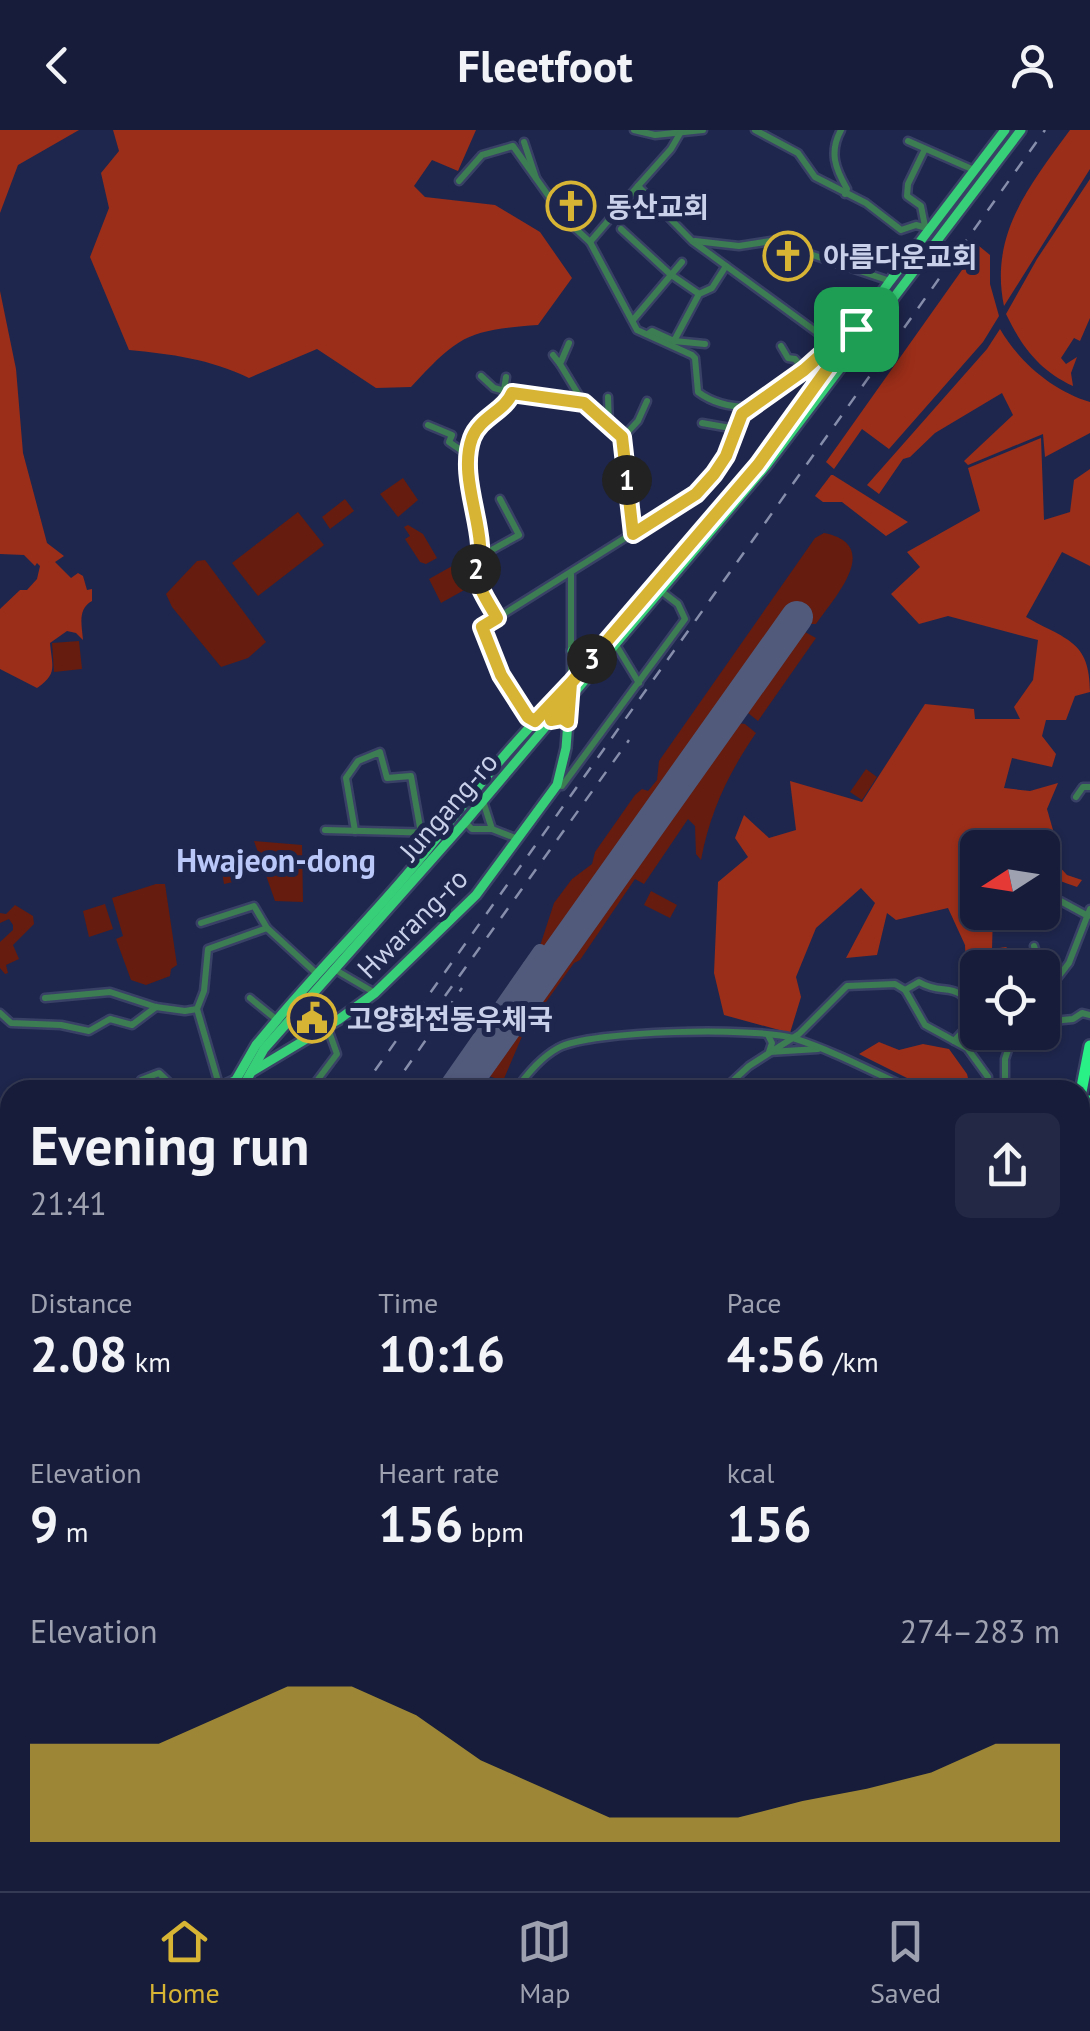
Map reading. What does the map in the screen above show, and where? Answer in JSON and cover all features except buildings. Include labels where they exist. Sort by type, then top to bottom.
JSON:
[{"type":"highway","points":[[1083,1080],[1090,1046]]},
{"type":"main road","name":"Jungang-ro","points":[[248,1074],[278,1034],[551,720],[592,658],[758,465],[928,228],[1005,130]]},
{"type":"main road","name":"Jungang-ro","points":[[233,1080],[277,1020],[535,721],[616,645],[766,466],[1021,130]]},
{"type":"main road","points":[[572,651],[581,661],[592,658]]},
{"type":"main road","name":"Hwarang-ro","points":[[239,1080],[375,993],[476,895],[557,784],[564,763],[571,689]]},
{"type":"main road","points":[[551,720],[562,718],[568,722]]},
{"type":"main road","points":[[278,1034],[278,1046],[289,1049]]},
{"type":"street","points":[[634,130],[654,135],[702,130]]},
{"type":"street","points":[[841,130],[834,144],[835,167],[847,189],[845,194]]},
{"type":"street","points":[[761,131],[798,154],[815,177],[866,202],[920,243]]},
{"type":"street","points":[[590,242],[682,132]]},
{"type":"street","points":[[908,141],[975,171]]},
{"type":"street","points":[[524,142],[536,180]]},
{"type":"street","points":[[460,181],[482,155],[513,146],[565,219],[590,242],[637,330],[695,358],[698,392],[705,398],[729,407],[750,407]]},
{"type":"street","points":[[901,230],[928,228],[921,206],[906,196],[924,151]]},
{"type":"street","points":[[638,186],[692,242],[834,344]]},
{"type":"street","points":[[578,229],[585,220]]},
{"type":"street","points":[[621,230],[698,294]]},
{"type":"street","points":[[692,242],[782,244],[840,268],[873,273],[890,281]]},
{"type":"street","points":[[633,320],[682,262]]},
{"type":"street","points":[[674,341],[698,294],[712,288],[726,266]]},
{"type":"street","points":[[535,721],[523,712],[501,675],[482,627],[696,494],[726,456],[742,414],[856,329]]},
{"type":"street","points":[[646,334],[652,331],[674,341],[705,344]]},
{"type":"street","points":[[560,364],[569,344]]},
{"type":"street","points":[[780,346],[804,370]]},
{"type":"street","points":[[553,355],[584,403],[622,437],[633,534]]},
{"type":"street","points":[[481,376],[494,388],[508,392],[584,403]]},
{"type":"street","points":[[497,618],[476,575],[480,557],[471,503],[474,496],[468,481],[475,431],[486,417],[508,402],[506,377]]},
{"type":"street","points":[[608,397],[608,426]]},
{"type":"street","points":[[622,437],[638,420],[647,401]]},
{"type":"street","points":[[702,422],[736,429]]},
{"type":"street","points":[[428,425],[452,434],[449,442],[469,456]]},
{"type":"street","points":[[480,557],[519,535],[500,499]]},
{"type":"street","points":[[571,574],[571,689]]},
{"type":"street","name":"Hwarang-ro","points":[[557,784],[562,786],[685,619],[678,604],[661,592]]},
{"type":"street","points":[[616,645],[639,683]]},
{"type":"street","points":[[355,830],[346,778],[358,761],[380,752],[387,778],[411,776],[422,832]]},
{"type":"street","points":[[1076,797],[1083,786],[1090,787]]},
{"type":"street","points":[[483,801],[492,828]]},
{"type":"street","name":"Hwarang-ro","points":[[464,822],[472,828],[492,828],[518,839]]},
{"type":"street","points":[[326,830],[439,833]]},
{"type":"street","points":[[1060,902],[1089,912],[1069,963],[1060,975]]},
{"type":"street","points":[[201,923],[254,906],[267,928],[316,974]]},
{"type":"street","points":[[225,1080],[198,1009],[204,992],[208,949],[267,928]]},
{"type":"street","points":[[1034,946],[1035,950]]},
{"type":"street","points":[[334,970],[375,993]]},
{"type":"street","points":[[905,990],[919,982],[960,994]]},
{"type":"street","points":[[735,1080],[810,1024],[846,986],[895,984],[905,990],[925,1026],[967,1048],[987,1080]]},
{"type":"street","points":[[45,998],[110,992],[156,1007],[185,1012],[198,1009]]},
{"type":"street","points":[[250,998],[277,1020]]},
{"type":"street","points":[[0,1013],[11,1023],[61,1025],[89,1031],[110,1019],[132,1025],[156,1007]]},
{"type":"street","points":[[1060,1020],[1082,1013],[1090,1015]]},
{"type":"street","points":[[318,1080],[337,1054],[327,1026]]},
{"type":"street","points":[[768,1034],[770,1052]]},
{"type":"street","points":[[523,1080],[534,1065],[559,1047],[588,1038],[768,1034],[823,1049],[890,1080]]},
{"type":"street","points":[[954,1041],[960,1035]]},
{"type":"street","points":[[770,1052],[823,1049]]},
{"type":"street","points":[[1005,1080],[1008,1050]]},
{"type":"street","points":[[141,1080],[159,1072],[167,1080]]},
{"type":"shaded area","points":[[0,130],[79,130],[18,165],[0,213]]},
{"type":"shaded area","points":[[113,130],[476,130],[458,171],[432,160],[414,186],[425,197],[495,205],[540,232],[572,278],[538,325],[495,329],[466,338],[441,356],[411,387],[376,388],[317,349],[249,378],[190,358],[129,350],[90,257],[109,208],[101,173],[119,151]]},
{"type":"shaded area","points":[[1070,130],[1090,130],[1090,169],[1004,306],[1002,256],[1008,233],[1028,191]]},
{"type":"shaded area","points":[[1090,179],[1090,318],[1080,341],[1074,338],[1061,358],[1066,364],[1077,357],[1071,373],[1073,386],[1050,373],[1033,356],[1006,314]]},
{"type":"shaded area","points":[[979,246],[990,255],[990,284],[999,316],[983,342],[889,449],[862,429],[834,469],[826,462]]},
{"type":"shaded area","points":[[0,291],[16,369],[23,453],[47,543],[64,556],[55,562],[71,578],[78,573],[83,576],[87,590],[92,589],[92,601],[82,613],[83,640],[67,631],[50,643],[51,674],[37,688],[0,669],[0,609],[20,590],[27,590],[37,579],[40,566],[24,555],[0,554]]},
{"type":"shaded area","points":[[1000,329],[1038,374],[1063,391],[1090,402],[1090,433],[1045,457],[1043,434],[968,465],[964,461],[1013,415],[1002,393],[935,433],[903,459],[879,494],[867,485],[987,349]]},
{"type":"shaded area","points":[[1041,438],[1044,520],[1070,512],[1074,480],[1090,469],[1090,566],[1062,552],[1026,617],[1064,637],[1080,651],[1086,662],[1090,692],[1075,696],[1066,720],[1046,720],[1042,736],[1056,754],[1052,767],[1012,758],[1004,788],[1030,791],[1058,783],[1047,809],[1053,830],[960,830],[960,930],[993,930],[992,949],[1009,950],[965,950],[948,908],[896,920],[887,913],[877,955],[846,958],[875,903],[861,888],[816,928],[796,977],[801,997],[790,1033],[724,1015],[714,973],[718,882],[748,857],[735,838],[744,815],[769,838],[796,830],[790,781],[862,802],[925,704],[974,709],[975,719],[1020,719],[1014,707],[1033,680],[1038,640],[948,616],[919,624],[891,594],[920,567],[907,552],[980,511],[968,468]]},
{"type":"shaded area","points":[[831,475],[908,522],[886,536],[842,502],[823,502],[815,496]]},
{"type":"shaded area","points":[[403,478],[418,500],[398,517],[380,494]]},
{"type":"shaded area","points":[[345,499],[354,511],[330,529],[322,517]]},
{"type":"shaded area","points":[[298,512],[324,545],[258,596],[232,563]]},
{"type":"shaded area","points":[[408,525],[423,534],[437,558],[426,564],[420,562],[405,539],[410,536],[404,527]]},
{"type":"shaded area","points":[[824,533],[842,539],[851,549],[853,560],[842,587],[816,624],[793,611],[546,962],[540,946],[554,903],[572,879],[592,864],[595,852],[635,795],[642,789],[648,791],[657,780],[659,761],[815,538]]},
{"type":"shaded area","points":[[205,560],[266,642],[248,658],[221,667],[172,607],[166,594],[197,561]]},
{"type":"shaded area","points":[[454,565],[466,589],[441,603],[429,579]]},
{"type":"shaded area","points":[[805,632],[816,638],[758,721],[748,713],[747,700],[794,635]]},
{"type":"shaded area","points":[[79,641],[82,669],[54,672],[52,643]]},
{"type":"shaded area","points":[[745,724],[756,733],[721,794],[701,860],[696,854],[695,826],[688,819],[644,884],[635,879],[523,1034],[503,1080],[483,1074],[729,727]]},
{"type":"shaded area","points":[[866,769],[877,777],[862,800],[850,792]]},
{"type":"shaded area","points":[[254,841],[302,845],[303,902],[275,901]]},
{"type":"shaded area","points":[[237,850],[242,880],[224,884],[219,854]]},
{"type":"shaded area","points":[[1060,867],[1067,875],[1082,880],[1077,887],[1060,881]]},
{"type":"shaded area","points":[[165,884],[177,965],[170,976],[146,985],[131,980],[116,939],[123,936],[112,898]]},
{"type":"shaded area","points":[[651,891],[677,905],[670,918],[644,905]]},
{"type":"shaded area","points":[[105,904],[113,929],[89,937],[83,911]]},
{"type":"shaded area","points":[[15,905],[33,916],[34,924],[13,945],[19,959],[6,965],[5,974],[0,968],[0,942],[13,930],[13,925],[9,919],[0,923],[0,913],[6,914]]},
{"type":"shaded area","points":[[879,1042],[899,1050],[923,1044],[949,1049],[968,1080],[911,1080],[859,1054]]},
{"type":"taxiway","points":[[450,1080],[540,951]]},
{"type":"taxiway","points":[[529,967],[550,965]]},
{"type":"taxiway","points":[[454,1075],[462,1080]]},
{"type":"runway","points":[[468,1080],[797,617]]},
{"type":"railway","points":[[368,1080],[1045,130]]},
{"type":"railway","points":[[445,996],[629,740]]},
{"type":"railway","points":[[398,1080],[462,988]]},
{"type":"railway","points":[[1090,1228],[1090,1353]]},
{"type":"place","name":"동산교회","points":[[571,206]]},
{"type":"place","name":"아름다운교회","points":[[788,256]]},
{"type":"place","name":"고양화전동우체국","points":[[312,1018]]},
{"type":"district","name":"Hwajeon-dong","points":[[276,860]]},
{"type":"route","points":[[856,329],[758,465],[571,683],[570,694],[551,720],[562,718],[568,722],[571,683],[535,721],[528,717],[501,675],[482,627],[497,618],[476,575],[480,548],[471,503],[474,497],[468,481],[470,442],[486,417],[508,402],[512,393],[584,403],[622,437],[633,534],[696,494],[726,456],[742,414],[758,399],[804,370],[842,336],[856,329]]}]
